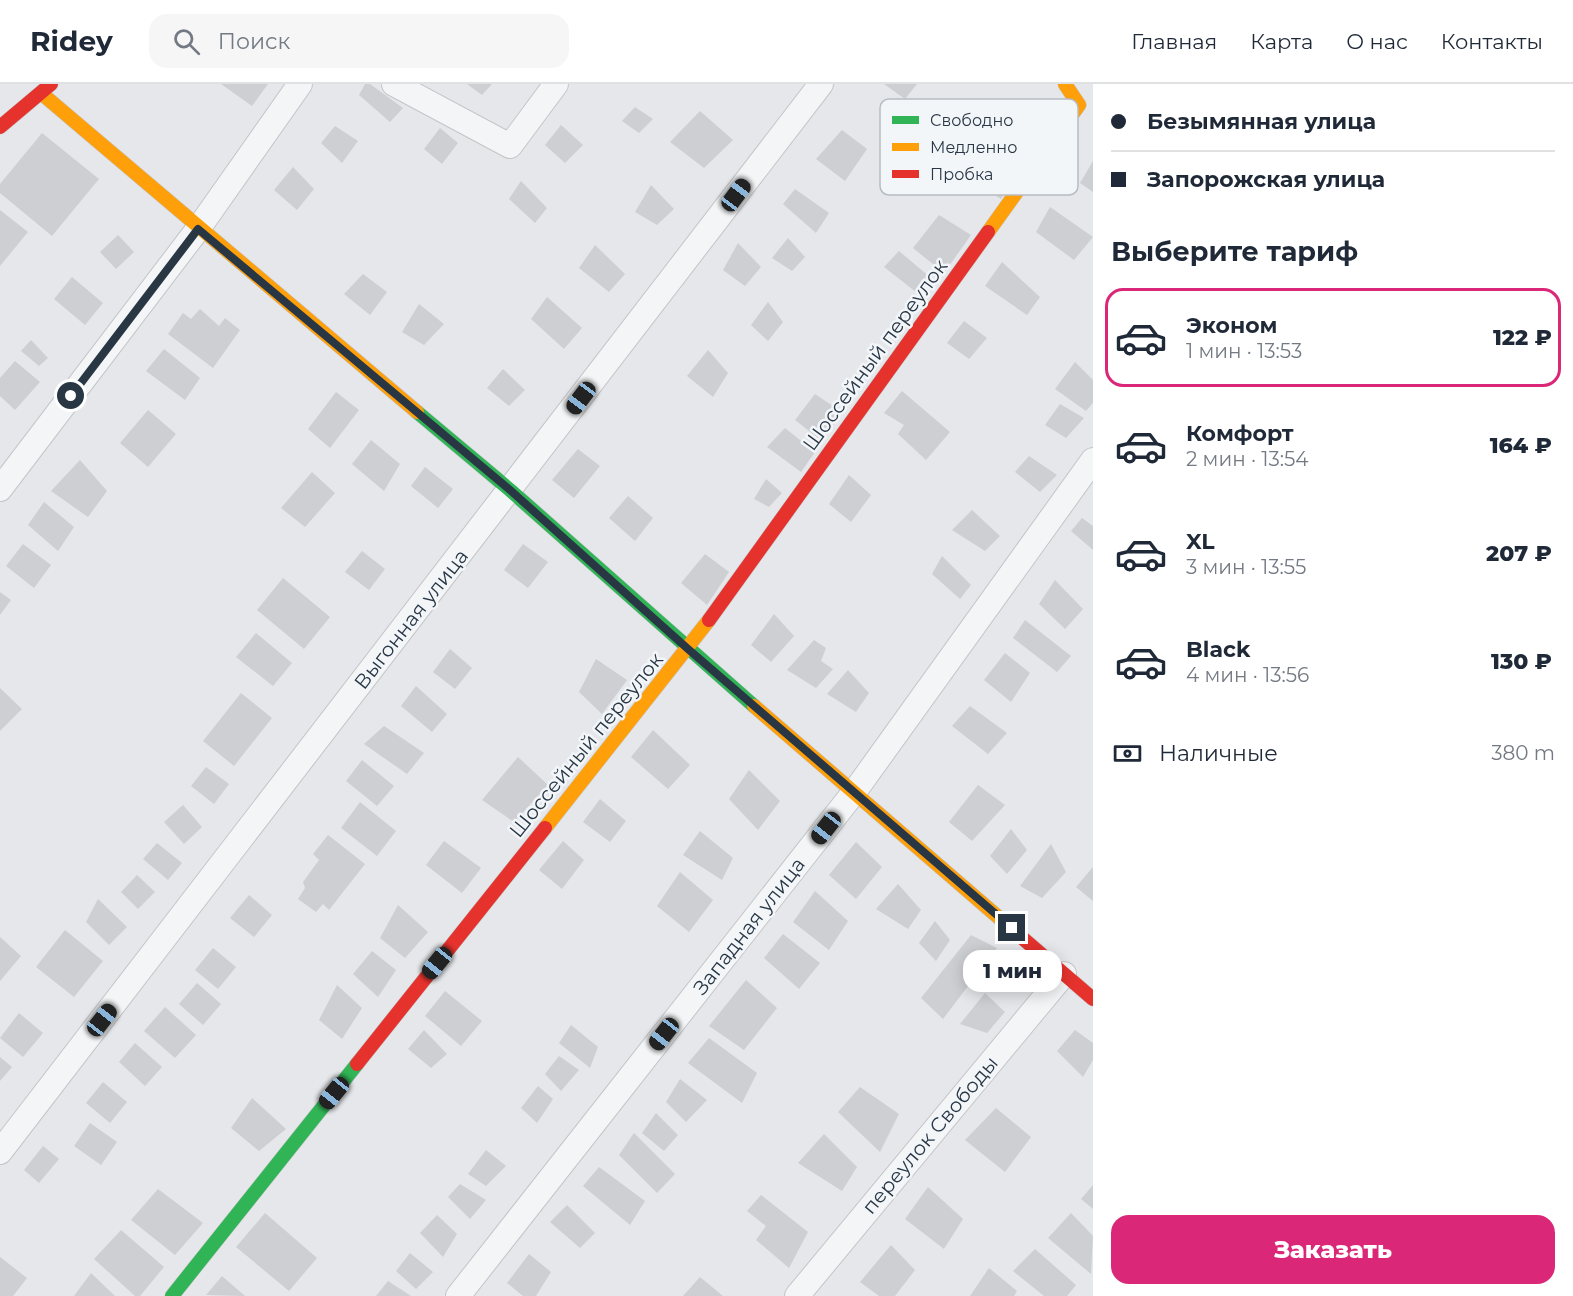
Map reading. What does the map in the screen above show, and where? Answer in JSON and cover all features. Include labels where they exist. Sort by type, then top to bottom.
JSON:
[{"type":"street","points":[[0,489],[198,229],[300,84]]},
{"type":"street","points":[[394,84],[510,146],[556,84]]},
{"type":"street","name":"Выгонная улица","points":[[0,1152],[820,84]]},
{"type":"street","name":"Шоссейный переулок","points":[[1065,84],[1075,99]]},
{"type":"street","points":[[4,116],[46,88],[198,229],[510,490],[688,649],[1093,999]]},
{"type":"street","name":"Шоссейный переулок","points":[[172,1296],[688,649],[1014,195]]},
{"type":"street","name":"Западная улица","points":[[458,1296],[855,791],[1093,460]]},
{"type":"street","name":"переулок Свободы","points":[[797,1296],[1064,974]]},
{"type":"building","points":[[221,84],[268,84],[252,106]]},
{"type":"building","points":[[365,84],[370,84],[403,108],[390,122],[359,95]]},
{"type":"building","points":[[467,84],[492,84],[482,95]]},
{"type":"building","points":[[884,84],[917,84],[905,99]]},
{"type":"building","points":[[635,107],[653,119],[639,133],[622,121]]},
{"type":"building","points":[[700,111],[733,140],[704,168],[670,142]]},
{"type":"building","points":[[561,125],[583,145],[565,163],[545,145]]},
{"type":"building","points":[[335,126],[358,141],[342,163],[321,143]]},
{"type":"building","points":[[440,128],[458,143],[442,164],[424,149]]},
{"type":"building","points":[[842,130],[867,149],[845,181],[816,159]]},
{"type":"building","points":[[42,133],[99,179],[52,236],[0,193],[0,184]]},
{"type":"building","points":[[1093,161],[1093,192],[1080,183]]},
{"type":"building","points":[[293,167],[314,189],[297,210],[274,190]]},
{"type":"building","points":[[521,181],[547,208],[535,223],[509,199]]},
{"type":"building","points":[[651,185],[674,209],[657,225],[635,212]]},
{"type":"building","points":[[795,189],[829,213],[816,233],[783,204]]},
{"type":"building","points":[[1050,207],[1093,237],[1074,260],[1036,232]]},
{"type":"building","points":[[0,210],[28,232],[0,266]]},
{"type":"building","points":[[939,215],[971,235],[944,273],[913,248]]},
{"type":"building","points":[[118,235],[134,252],[116,269],[100,252]]},
{"type":"building","points":[[788,238],[805,257],[792,271],[772,258]]},
{"type":"building","points":[[738,243],[761,267],[745,286],[723,270]]},
{"type":"building","points":[[595,245],[625,274],[609,292],[579,268]]},
{"type":"building","points":[[899,251],[931,278],[916,292],[884,267]]},
{"type":"building","points":[[1002,262],[1040,297],[1027,315],[985,286]]},
{"type":"building","points":[[363,274],[387,292],[370,315],[344,294]]},
{"type":"building","points":[[72,277],[103,303],[85,325],[54,299]]},
{"type":"building","points":[[547,297],[582,328],[564,349],[531,319]]},
{"type":"building","points":[[768,302],[783,322],[768,341],[751,325]]},
{"type":"building","points":[[419,304],[444,324],[424,345],[402,332]]},
{"type":"building","points":[[200,309],[219,326],[225,318],[240,330],[213,368],[168,334],[183,313],[191,319]]},
{"type":"building","points":[[964,321],[987,338],[969,359],[947,343]]},
{"type":"building","points":[[31,340],[48,358],[39,366],[21,351]]},
{"type":"building","points":[[164,349],[200,378],[185,400],[146,371]]},
{"type":"building","points":[[708,350],[728,373],[713,397],[687,376]]},
{"type":"building","points":[[15,361],[40,382],[15,410],[0,396],[0,378]]},
{"type":"building","points":[[1075,362],[1093,380],[1093,403],[1086,411],[1055,389]]},
{"type":"building","points":[[503,369],[525,390],[509,406],[487,388]]},
{"type":"building","points":[[902,391],[950,432],[926,460],[898,434],[904,425],[884,413]]},
{"type":"building","points":[[336,392],[359,410],[330,448],[308,429]]},
{"type":"building","points":[[815,394],[842,412],[822,441],[795,420]]},
{"type":"building","points":[[1060,404],[1084,418],[1066,438],[1045,425]]},
{"type":"building","points":[[148,410],[176,434],[148,467],[120,443]]},
{"type":"building","points":[[785,428],[815,452],[801,472],[767,447]]},
{"type":"building","points":[[371,440],[400,464],[384,491],[352,464]]},
{"type":"building","points":[[578,449],[600,466],[574,498],[552,480]]},
{"type":"building","points":[[1029,456],[1057,475],[1040,492],[1015,472]]},
{"type":"building","points":[[80,460],[107,491],[88,517],[51,491]]},
{"type":"building","points":[[425,467],[453,489],[438,508],[411,486]]},
{"type":"building","points":[[312,472],[335,493],[305,527],[281,508]]},
{"type":"building","points":[[849,475],[871,495],[851,522],[829,504]]},
{"type":"building","points":[[766,479],[782,493],[769,507],[754,499]]},
{"type":"building","points":[[628,496],[653,518],[635,541],[609,518]]},
{"type":"building","points":[[44,502],[74,527],[58,551],[28,525]]},
{"type":"building","points":[[972,510],[1000,536],[985,551],[952,530]]},
{"type":"building","points":[[1082,518],[1093,526],[1093,550],[1071,531]]},
{"type":"building","points":[[23,544],[51,565],[34,588],[6,566]]},
{"type":"building","points":[[523,544],[548,562],[528,588],[504,570]]},
{"type":"building","points":[[362,551],[385,569],[369,590],[345,572]]},
{"type":"building","points":[[705,554],[729,572],[707,605],[681,583]]},
{"type":"building","points":[[942,556],[971,585],[960,599],[932,574]]},
{"type":"building","points":[[283,578],[330,617],[304,649],[257,610]]},
{"type":"building","points":[[1055,580],[1083,609],[1065,629],[1039,604]]},
{"type":"building","points":[[0,592],[11,600],[0,615]]},
{"type":"building","points":[[774,614],[794,636],[771,662],[751,645]]},
{"type":"building","points":[[1025,620],[1071,656],[1057,672],[1013,638]]},
{"type":"building","points":[[256,633],[292,663],[273,686],[236,657]]},
{"type":"building","points":[[814,640],[826,648],[821,661],[833,669],[816,688],[787,670]]},
{"type":"building","points":[[450,649],[472,668],[455,689],[433,672]]},
{"type":"building","points":[[1005,653],[1030,673],[1011,702],[984,680]]},
{"type":"building","points":[[596,659],[627,680],[602,714],[579,692]]},
{"type":"building","points":[[848,670],[869,693],[856,712],[827,694]]},
{"type":"building","points":[[416,686],[447,714],[432,732],[401,706]]},
{"type":"building","points":[[0,688],[22,709],[0,731]]},
{"type":"building","points":[[241,693],[272,718],[234,766],[203,741]]},
{"type":"building","points":[[970,706],[1007,733],[988,754],[952,726]]},
{"type":"building","points":[[384,726],[424,753],[407,774],[364,744]]},
{"type":"building","points":[[653,730],[690,765],[668,789],[631,757]]},
{"type":"building","points":[[518,757],[548,785],[514,822],[482,800]]},
{"type":"building","points":[[362,760],[394,786],[377,806],[346,781]]},
{"type":"building","points":[[206,767],[229,784],[214,804],[191,786]]},
{"type":"building","points":[[749,770],[780,801],[758,830],[729,799]]},
{"type":"building","points":[[978,785],[1005,805],[972,841],[949,822]]},
{"type":"building","points":[[600,799],[626,821],[610,842],[583,822]]},
{"type":"building","points":[[360,802],[396,831],[377,856],[341,828]]},
{"type":"building","points":[[183,805],[202,827],[184,844],[164,822]]},
{"type":"building","points":[[1011,829],[1027,850],[1007,874],[990,856]]},
{"type":"building","points":[[700,831],[733,858],[722,880],[683,855]]},
{"type":"building","points":[[328,835],[365,864],[329,910],[323,904],[316,912],[298,899],[305,888],[303,882],[319,860],[313,854]]},
{"type":"building","points":[[444,841],[481,868],[462,893],[426,865]]},
{"type":"building","points":[[563,841],[584,860],[562,889],[539,870]]},
{"type":"building","points":[[856,842],[882,867],[856,899],[829,875]]},
{"type":"building","points":[[157,843],[182,863],[168,880],[143,859]]},
{"type":"building","points":[[1051,844],[1066,872],[1042,898],[1020,886]]},
{"type":"building","points":[[1093,867],[1093,901],[1076,887]]},
{"type":"building","points":[[680,872],[713,900],[689,932],[657,906]]},
{"type":"building","points":[[137,875],[155,892],[138,909],[121,892]]},
{"type":"building","points":[[898,884],[921,910],[908,929],[876,909]]},
{"type":"building","points":[[815,891],[848,921],[829,950],[793,922]]},
{"type":"building","points":[[249,895],[272,915],[254,937],[230,918]]},
{"type":"building","points":[[98,899],[127,927],[109,945],[86,922]]},
{"type":"building","points":[[398,905],[428,932],[405,958],[380,938]]},
{"type":"building","points":[[935,921],[950,940],[936,961],[919,943]]},
{"type":"building","points":[[65,930],[103,961],[74,997],[36,967]]},
{"type":"building","points":[[783,934],[820,963],[799,989],[764,958]]},
{"type":"building","points":[[971,935],[997,948],[943,1019],[921,998]]},
{"type":"building","points":[[0,937],[21,956],[0,981]]},
{"type":"building","points":[[213,948],[236,967],[218,989],[195,970]]},
{"type":"building","points":[[372,951],[396,970],[378,997],[353,974]]},
{"type":"building","points":[[746,980],[777,1008],[744,1050],[709,1026]]},
{"type":"building","points":[[197,983],[221,1004],[203,1025],[179,1004]]},
{"type":"building","points":[[337,985],[362,1008],[342,1039],[319,1020]]},
{"type":"building","points":[[445,991],[482,1021],[461,1046],[425,1016]]},
{"type":"building","points":[[985,993],[1005,1012],[987,1033],[960,1024]]},
{"type":"building","points":[[165,1007],[196,1035],[175,1058],[144,1031]]},
{"type":"building","points":[[19,1013],[43,1033],[23,1057],[0,1038]]},
{"type":"building","points":[[571,1025],[598,1047],[590,1068],[559,1043]]},
{"type":"building","points":[[424,1030],[447,1054],[431,1068],[408,1049]]},
{"type":"building","points":[[1075,1030],[1093,1043],[1093,1060],[1083,1077],[1057,1051]]},
{"type":"building","points":[[709,1038],[757,1073],[742,1103],[688,1063]]},
{"type":"building","points":[[135,1043],[162,1067],[145,1086],[119,1062]]},
{"type":"building","points":[[559,1056],[579,1070],[561,1091],[545,1074]]},
{"type":"building","points":[[0,1057],[12,1067],[0,1081]]},
{"type":"building","points":[[680,1079],[707,1100],[686,1122],[666,1102]]},
{"type":"building","points":[[103,1082],[127,1102],[110,1123],[86,1103]]},
{"type":"building","points":[[538,1086],[553,1099],[537,1123],[521,1108]]},
{"type":"building","points":[[860,1087],[899,1114],[880,1152],[838,1112]]},
{"type":"building","points":[[252,1098],[286,1129],[259,1151],[231,1128]]},
{"type":"building","points":[[996,1108],[1031,1137],[1005,1172],[965,1140]]},
{"type":"building","points":[[656,1113],[678,1135],[664,1151],[642,1133]]},
{"type":"building","points":[[90,1123],[117,1142],[101,1165],[74,1146]]},
{"type":"building","points":[[634,1133],[675,1174],[657,1193],[619,1155]]},
{"type":"building","points":[[824,1134],[857,1167],[842,1191],[798,1163]]},
{"type":"building","points":[[43,1146],[59,1159],[39,1183],[24,1170]]},
{"type":"building","points":[[486,1150],[506,1166],[486,1186],[468,1174]]},
{"type":"building","points":[[599,1167],[645,1201],[630,1225],[583,1186]]},
{"type":"building","points":[[460,1184],[486,1200],[470,1219],[448,1197]]},
{"type":"building","points":[[1093,1185],[1093,1209],[1081,1199]]},
{"type":"building","points":[[928,1187],[963,1219],[944,1249],[905,1219]]},
{"type":"building","points":[[158,1189],[203,1223],[175,1255],[131,1220]]},
{"type":"building","points":[[761,1195],[808,1232],[789,1268],[756,1240],[766,1226],[747,1211]]},
{"type":"building","points":[[567,1205],[595,1233],[580,1248],[550,1222]]},
{"type":"building","points":[[265,1213],[317,1258],[289,1291],[236,1247]]},
{"type":"building","points":[[1071,1213],[1093,1236],[1091,1274],[1048,1238]]},
{"type":"building","points":[[437,1215],[457,1234],[443,1257],[420,1233]]},
{"type":"building","points":[[121,1230],[164,1267],[140,1296],[135,1296],[94,1259]]},
{"type":"building","points":[[891,1245],[915,1270],[895,1296],[879,1296],[860,1282]]},
{"type":"building","points":[[1035,1249],[1076,1285],[1067,1296],[1044,1296],[1013,1271]]},
{"type":"building","points":[[410,1253],[433,1272],[416,1289],[396,1271]]},
{"type":"building","points":[[529,1254],[551,1272],[536,1296],[523,1296],[507,1283]]},
{"type":"building","points":[[0,1257],[27,1278],[13,1296],[0,1296]]},
{"type":"building","points":[[989,1268],[1017,1291],[1014,1296],[970,1296]]},
{"type":"building","points":[[91,1273],[115,1296],[74,1296]]},
{"type":"building","points":[[222,1276],[245,1296],[206,1295]]},
{"type":"building","points":[[700,1277],[723,1296],[683,1296]]},
{"type":"building","points":[[388,1281],[411,1296],[376,1296]]},
{"type":"traffic: fast","points":[[417,412],[510,490],[754,706]]},
{"type":"traffic: fast","points":[[172,1296],[357,1064]]},
{"type":"traffic: slow","points":[[1065,84],[1075,99]]},
{"type":"traffic: slow","points":[[41,93],[417,412]]},
{"type":"traffic: slow","points":[[988,232],[1015,195]]},
{"type":"traffic: slow","points":[[545,828],[709,620]]},
{"type":"traffic: slow","points":[[754,706],[1012,929]]},
{"type":"traffic: jam","points":[[0,127],[51,84]]},
{"type":"traffic: jam","points":[[709,620],[988,232]]},
{"type":"traffic: jam","points":[[357,1064],[545,828]]},
{"type":"traffic: jam","points":[[1012,929],[1093,999]]},
{"type":"route","points":[[71,396],[198,229],[510,490],[688,649],[1012,928]]}]
